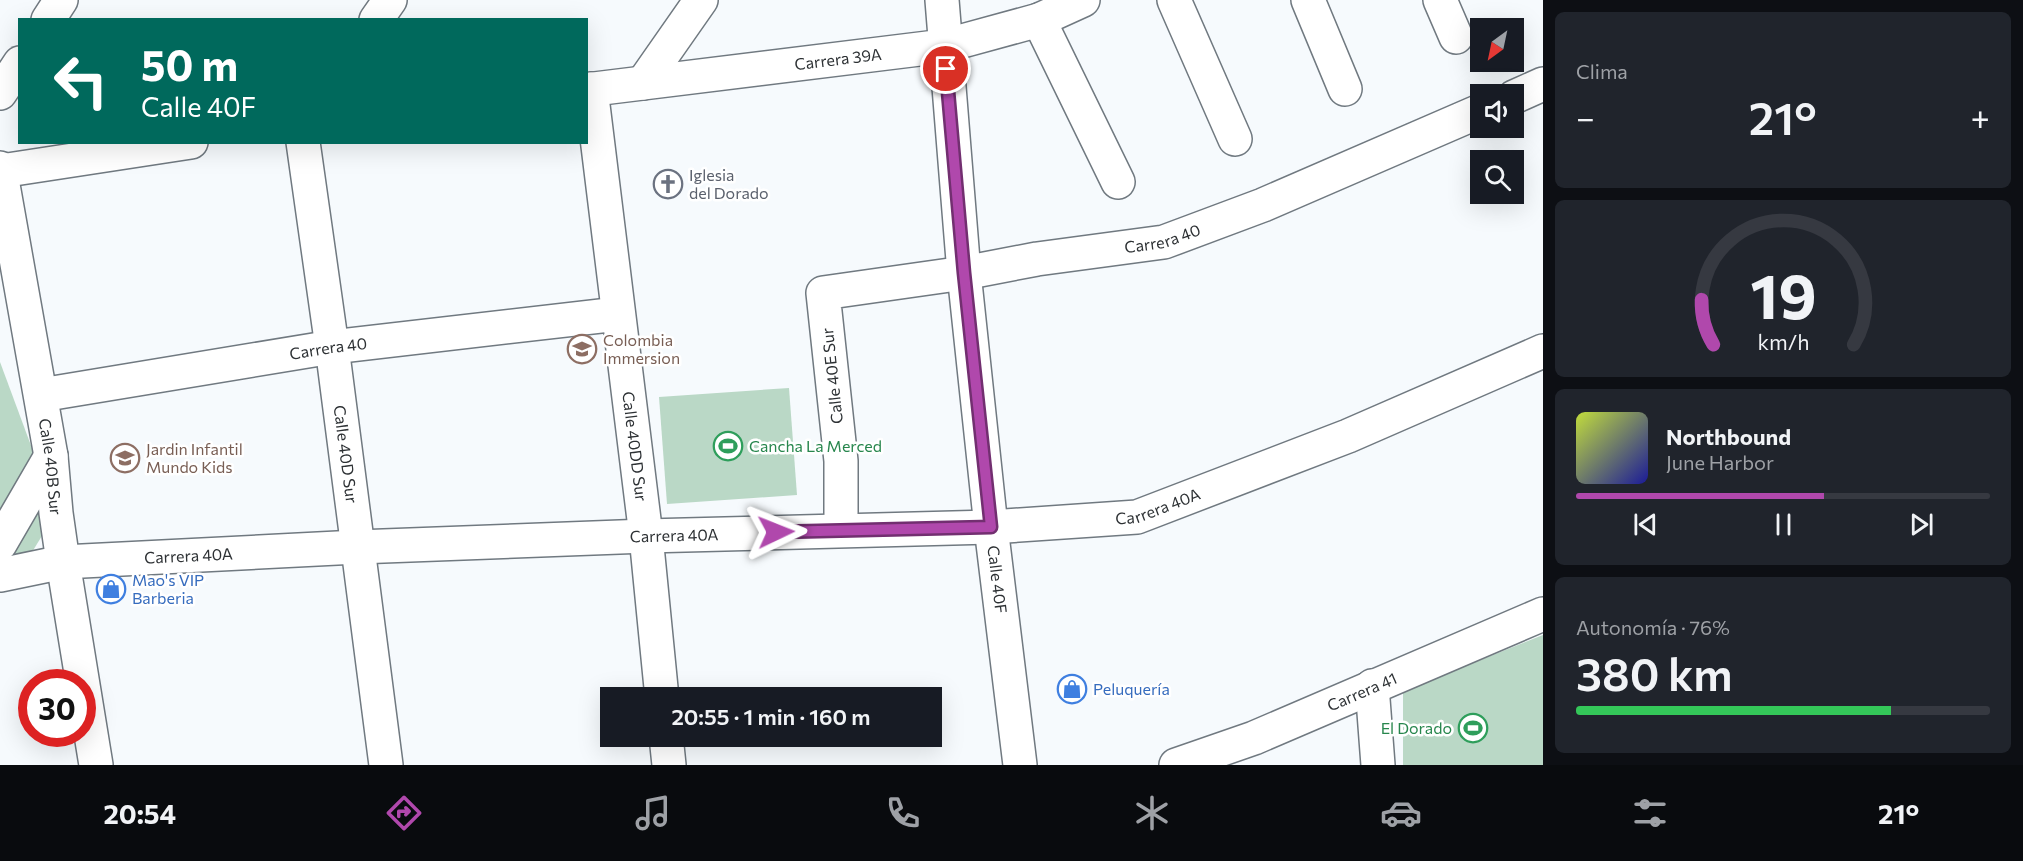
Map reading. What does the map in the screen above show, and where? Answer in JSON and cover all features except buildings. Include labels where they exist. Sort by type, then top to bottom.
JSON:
[{"type":"street","points":[[49,18],[60,0]]},
{"type":"street","points":[[377,18],[390,0]]},
{"type":"street","points":[[643,83],[701,0]]},
{"type":"street","name":"Calle 40F","points":[[942,0],[964,273],[991,527],[1020,765]]},
{"type":"street","name":"Carrera 39A","points":[[589,90],[944,46],[1040,20],[1083,0]]},
{"type":"street","points":[[1174,0],[1235,139]]},
{"type":"street","points":[[1308,0],[1345,89]]},
{"type":"street","points":[[1440,0],[1456,38]]},
{"type":"street","points":[[1040,20],[1118,182]]},
{"type":"street","points":[[0,93],[18,66]]},
{"type":"street","points":[[1524,93],[1543,84]]},
{"type":"street","name":"Calle 40DD Sur","points":[[589,90],[646,536],[661,687]]},
{"type":"street","name":"Carrera 40","points":[[823,293],[964,273],[1037,259],[1164,242],[1263,206],[1470,115]]},
{"type":"street","points":[[0,170],[177,144]]},
{"type":"street","name":"Calle 40D Sur","points":[[303,144],[386,765]]},
{"type":"street","name":"Calle 40B Sur","points":[[0,170],[51,456],[63,562],[96,765]]},
{"type":"street","name":"Calle 40E Sur","points":[[823,293],[841,461],[841,530]]},
{"type":"street","name":"Carrera 40","points":[[41,395],[332,347],[618,314]]},
{"type":"street","name":"Carrera 40A","points":[[63,562],[357,547],[646,536],[991,527],[1137,517],[1348,436],[1543,351]]},
{"type":"street","points":[[0,544],[51,456]]},
{"type":"street","points":[[0,575],[63,562]]},
{"type":"street","name":"Carrera 41","points":[[1176,765],[1254,738],[1543,614]]},
{"type":"street","points":[[1372,686],[1378,765]]},
{"type":"street","points":[[667,747],[669,765]]},
{"type":"green space","points":[[0,362],[56,513],[21,570],[0,572]]},
{"type":"green space","name":"Cancha La Merced","points":[[789,388],[797,495],[667,504],[659,397]]},
{"type":"green space","name":"El Dorado","points":[[1543,635],[1543,765],[1403,765],[1403,691]]},
{"type":"place","name":"Iglesia del Dorado","points":[[668,184]]},
{"type":"place","name":"Colombia Immersion","points":[[582,349]]},
{"type":"place","name":"Cancha La Merced","points":[[728,446]]},
{"type":"place","name":"Jardin Infantil Mundo Kids","points":[[125,458]]},
{"type":"place","name":"Mao's VIP Barberia","points":[[111,589]]},
{"type":"place","name":"Peluquería","points":[[1072,689]]},
{"type":"place","name":"El Dorado","points":[[1473,728]]},
{"type":"route","points":[[776,532],[991,527],[964,273],[946,69]]}]
